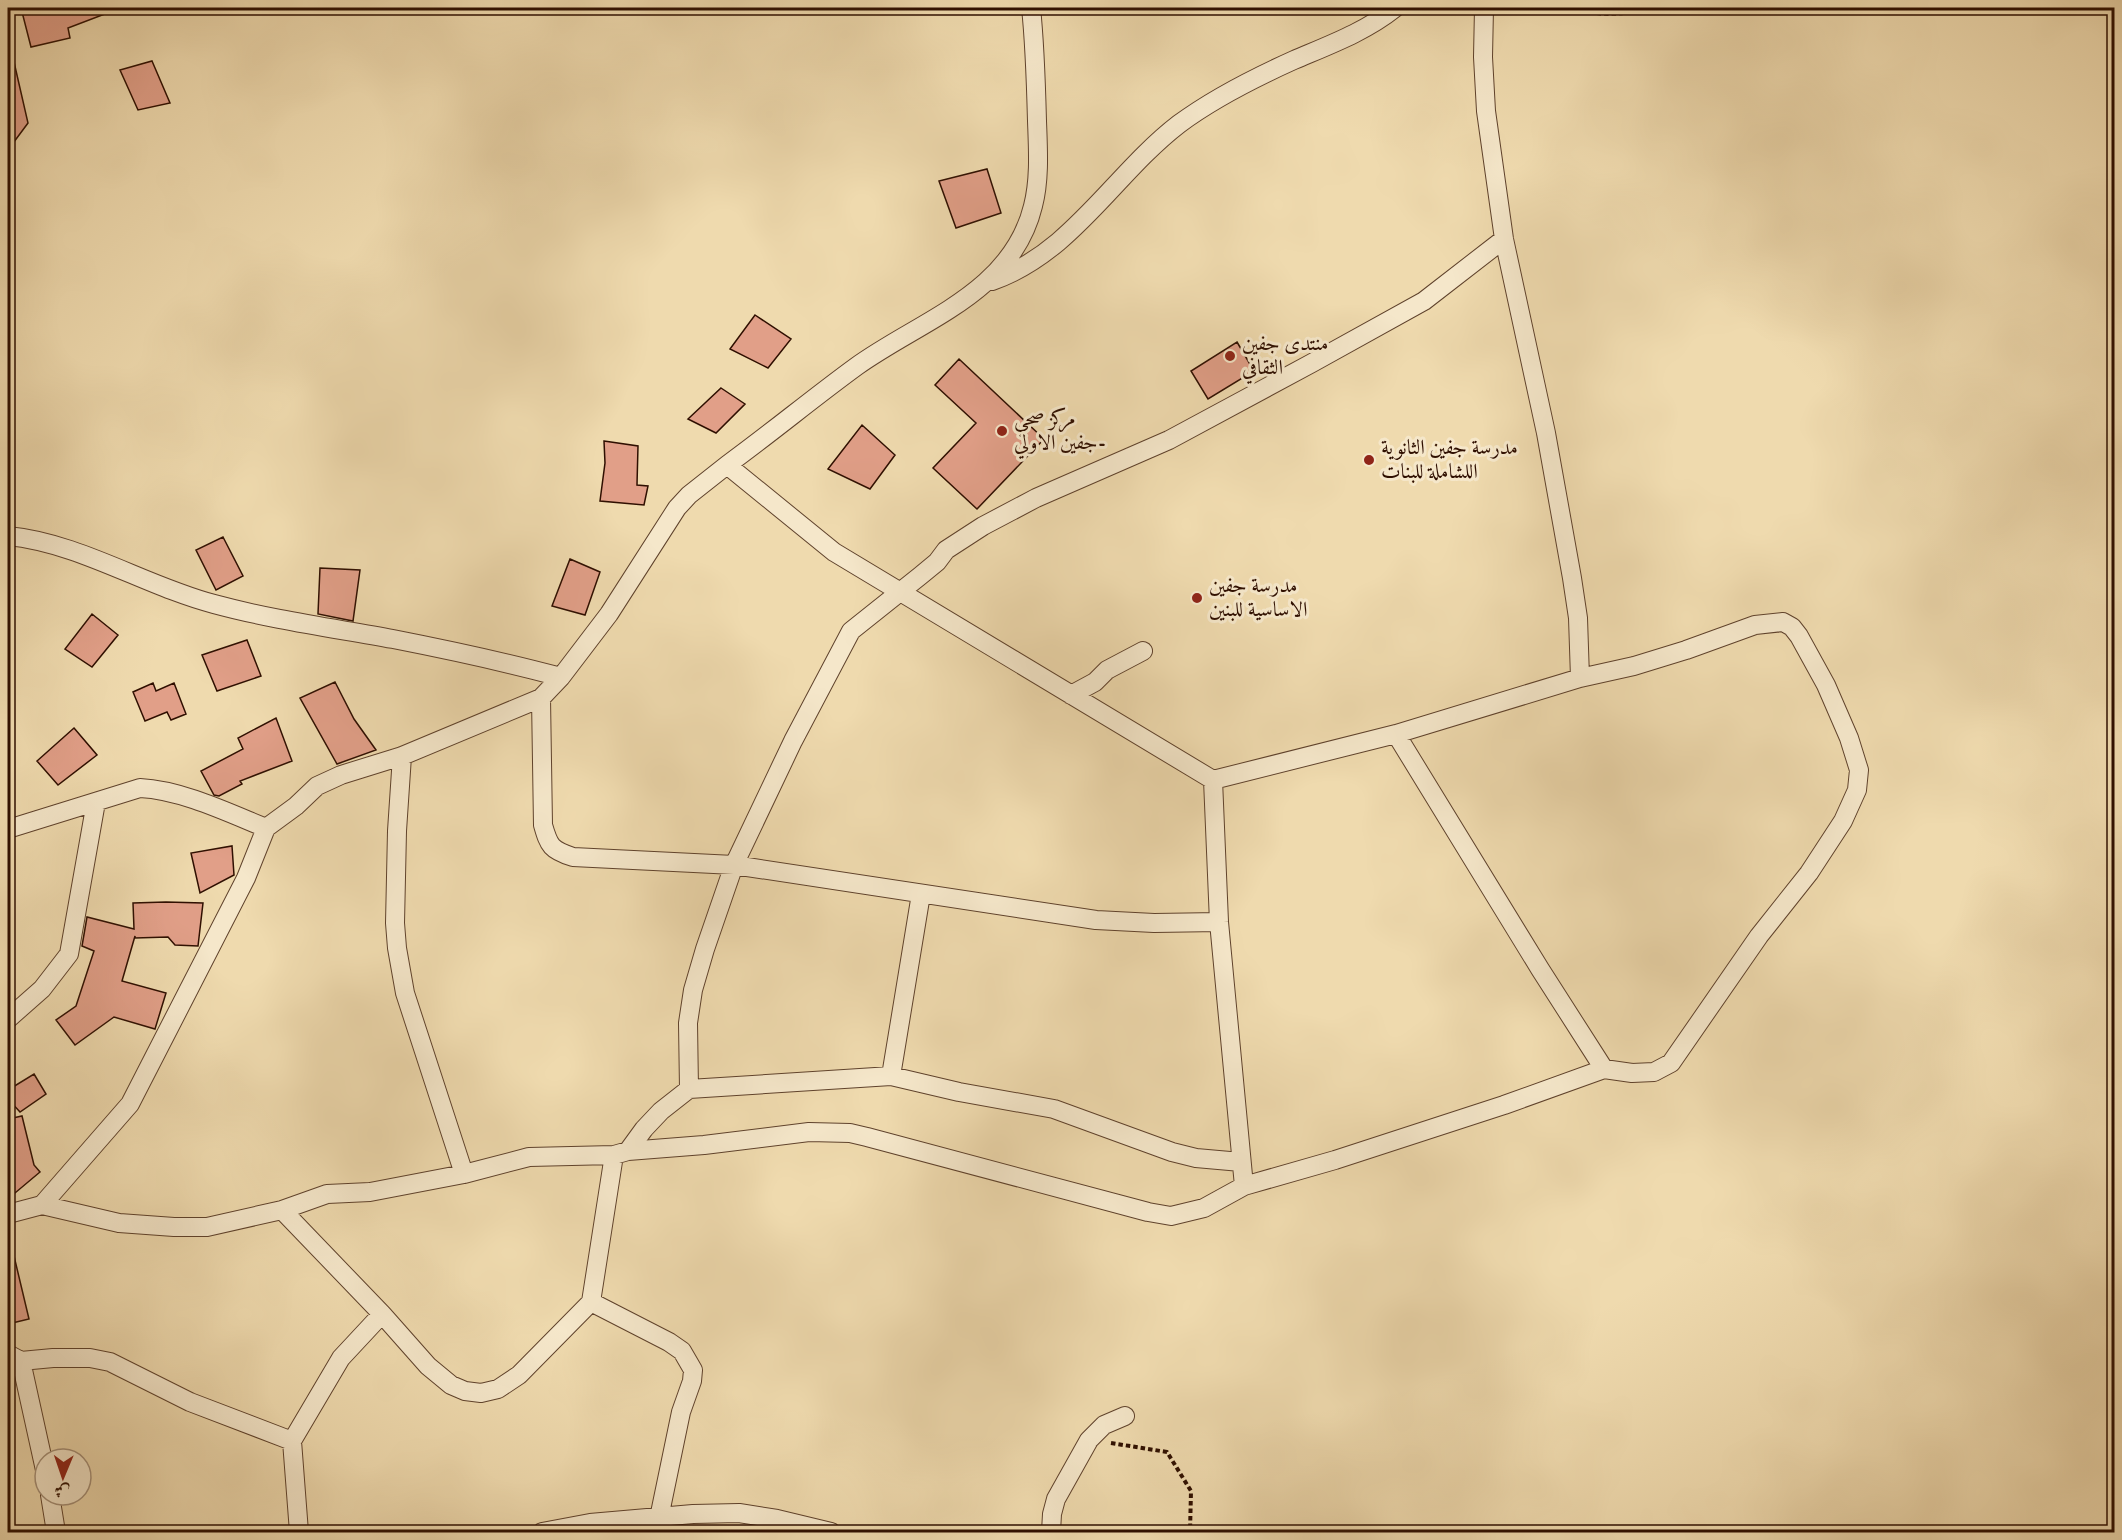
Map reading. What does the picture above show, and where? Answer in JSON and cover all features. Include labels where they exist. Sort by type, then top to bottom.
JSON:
[{"type":"street","points":[[42,1205],[130,1104],[246,878],[266,828],[296,806],[317,786],[341,775],[402,756],[541,698],[561,677],[609,614],[677,508],[689,495],[859,365],[967,298],[1003,266],[1025,230],[1033,207],[1037,179],[1036,71],[1031,8]]},
{"type":"street","points":[[986,283],[1012,274],[1056,244],[1144,154],[1202,108],[1250,80],[1361,31],[1395,8]]},
{"type":"street","points":[[1484,8],[1483,57],[1486,111],[1504,239],[1546,434],[1572,578],[1578,618],[1580,678]]},
{"type":"street","points":[[689,1089],[688,1023],[693,990],[734,865],[793,741],[851,631],[937,562],[946,550],[983,526],[1036,498],[1169,440],[1312,363],[1424,301],[1504,239]]},
{"type":"street","points":[[8,1214],[42,1205],[120,1223],[207,1227],[282,1210],[327,1194],[370,1192],[464,1174],[529,1157],[621,1153],[809,1132],[850,1133],[1148,1212],[1171,1216],[1204,1208],[1244,1186],[1335,1160],[1604,1069],[1632,1073],[1654,1072],[1671,1063],[1759,936],[1815,864],[1843,820],[1857,790],[1859,770],[1849,738],[1826,685],[1799,636],[1792,627],[1783,622],[1755,625],[1652,661],[1580,678],[1396,734],[1213,780],[834,552],[727,465]]},
{"type":"street","points":[[8,536],[45,543],[210,603],[252,614],[405,642],[512,664],[561,677]]},
{"type":"street","points":[[1071,695],[1095,682],[1107,670],[1143,651]]},
{"type":"street","points":[[541,698],[543,825],[548,842],[555,852],[573,857],[734,865],[1096,920],[1154,923],[1219,922]]},
{"type":"street","points":[[1396,734],[1604,1069]]},
{"type":"street","points":[[402,756],[397,831],[395,923],[397,948],[405,993],[464,1174]]},
{"type":"street","points":[[1213,780],[1219,922],[1244,1186]]},
{"type":"street","points":[[8,829],[140,788],[158,789],[198,801],[266,828]]},
{"type":"street","points":[[8,1019],[42,989],[69,954],[96,802]]},
{"type":"street","points":[[891,1076],[921,894]]},
{"type":"street","points":[[282,1210],[382,1314],[428,1366],[451,1385],[465,1391],[481,1393],[498,1389],[519,1375],[591,1302],[621,1153],[661,1111],[689,1089],[891,1076],[969,1094],[1054,1109],[1172,1152],[1196,1158],[1241,1162]]},
{"type":"street","points":[[591,1302],[669,1342],[682,1351],[693,1370],[692,1381],[681,1412],[659,1518]]},
{"type":"street","points":[[299,1533],[292,1441],[341,1358],[382,1314]]},
{"type":"street","points":[[39,1447],[14,1358],[90,1358],[110,1362],[190,1402],[292,1441]]},
{"type":"street","points":[[1051,1533],[1056,1499],[1089,1440],[1104,1425],[1125,1416]]},
{"type":"street","points":[[52,1507],[56,1533]]},
{"type":"street","points":[[546,1532],[590,1523],[693,1514],[739,1513],[777,1519],[831,1533]]},
{"type":"path","points":[[1567,8],[1589,14],[1606,14],[1648,8]]},
{"type":"path","points":[[1089,1440],[1167,1452],[1191,1491],[1190,1533]]},
{"type":"building","points":[[21,8],[118,9],[68,28],[70,38],[31,47]]},
{"type":"building","points":[[152,61],[170,103],[138,110],[120,70]]},
{"type":"building","points":[[14,62],[28,123],[8,150],[8,63]]},
{"type":"building","points":[[987,169],[1001,213],[956,228],[939,181]]},
{"type":"building","points":[[755,315],[791,339],[768,368],[730,349]]},
{"type":"building","name":"منتدى جفين الثقافي","points":[[1237,342],[1254,371],[1208,399],[1191,371]]},
{"type":"building","name":"مركز صحي جفين الاولي-","points":[[959,359],[1044,439],[977,509],[933,468],[976,423],[935,385]]},
{"type":"building","points":[[721,388],[745,404],[716,433],[688,419]]},
{"type":"building","points":[[862,425],[895,455],[870,489],[828,469]]},
{"type":"building","points":[[604,441],[638,446],[637,485],[648,486],[644,505],[600,501],[605,463]]},
{"type":"building","points":[[223,537],[243,576],[216,590],[196,550]]},
{"type":"building","points":[[570,559],[600,572],[585,615],[552,606]]},
{"type":"building","points":[[320,568],[360,570],[353,621],[318,614]]},
{"type":"building","points":[[92,614],[118,635],[92,667],[65,649]]},
{"type":"building","points":[[247,640],[261,676],[217,691],[202,655]]},
{"type":"building","points":[[335,682],[354,719],[376,750],[337,764],[300,698]]},
{"type":"building","points":[[153,683],[156,691],[174,683],[186,714],[171,720],[167,712],[145,721],[133,692]]},
{"type":"building","points":[[276,718],[292,761],[240,781],[242,784],[219,796],[214,795],[201,771],[243,749],[238,738]]},
{"type":"building","points":[[74,728],[97,755],[58,785],[37,761]]},
{"type":"building","points":[[232,846],[234,875],[200,893],[191,853]]},
{"type":"building","points":[[133,903],[203,903],[198,946],[175,945],[168,937],[135,938],[135,936],[122,981],[166,993],[155,1029],[114,1017],[75,1045],[56,1020],[76,1006],[94,951],[82,946],[87,917],[134,929]]},
{"type":"building","points":[[34,1074],[46,1094],[20,1112],[8,1099],[8,1090]]},
{"type":"building","points":[[22,1116],[34,1165],[40,1172],[15,1193],[8,1182],[8,1119]]},
{"type":"building","points":[[14,1256],[29,1319],[8,1324],[8,1257]]},
{"type":"place","name":"منتدى جفين الثقافي","points":[[1230,356]]},
{"type":"place","name":"مركز صحي جفين الاولي-","points":[[1002,431]]},
{"type":"place","name":"مدرسة جفين الثانوية اللشاملة للبنات","points":[[1369,460]]},
{"type":"place","name":"مدرسة جفين الاساسية للبنين","points":[[1197,598]]}]
